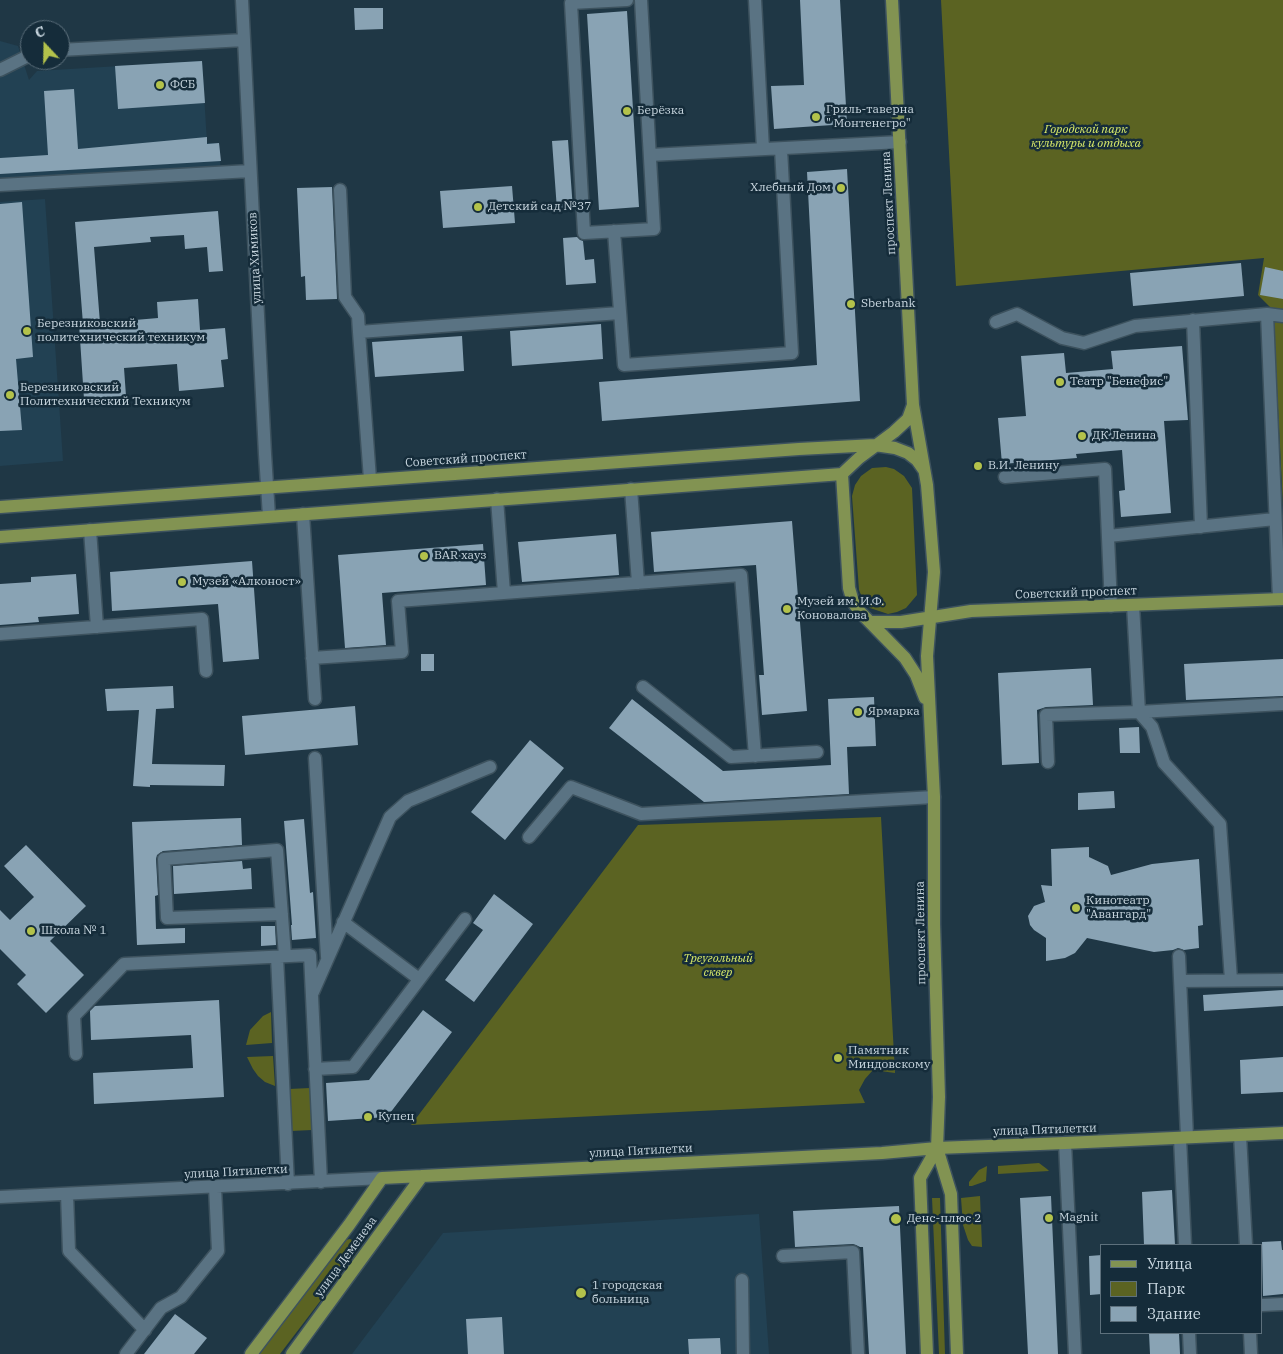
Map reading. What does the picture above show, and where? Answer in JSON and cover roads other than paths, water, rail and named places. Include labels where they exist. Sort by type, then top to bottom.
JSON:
[{"type":"main road","name":"проспект Ленина","points":[[892,0],[913,404],[925,471],[934,572],[927,656],[934,797],[934,924],[939,1098],[937,1148],[951,1194],[957,1354]]},
{"type":"main road","points":[[0,537],[842,474],[858,458],[894,432],[908,419],[913,404]]},
{"type":"main road","name":"Советский проспект","points":[[0,507],[800,448],[875,445],[895,448],[908,453],[917,460],[925,471]]},
{"type":"main road","name":"проспект Ленина","points":[[842,474],[849,588],[854,602],[859,611],[905,658],[916,674],[930,718]]},
{"type":"main road","name":"Советский проспект","points":[[871,622],[901,622],[971,611],[1281,599]]},
{"type":"main road","name":"улица Пятилетки","points":[[382,1178],[882,1153],[937,1148],[1065,1144],[1283,1133]]},
{"type":"main road","name":"проспект Ленина","points":[[927,1354],[920,1178],[937,1148]]},
{"type":"main road","name":"улица Деменева","points":[[292,1354],[422,1176]]},
{"type":"main road","name":"улица Деменева","points":[[251,1354],[349,1225],[382,1178]]},
{"type":"street","name":"улица Химиков","points":[[242,0],[269,516]]},
{"type":"street","points":[[627,0],[571,4],[584,233],[654,229],[641,0]]},
{"type":"street","points":[[755,0],[763,149]]},
{"type":"street","points":[[70,49],[244,40]]},
{"type":"street","points":[[0,70],[20,60]]},
{"type":"street","points":[[650,155],[900,142]]},
{"type":"street","points":[[614,231],[624,365],[792,353],[781,148]]},
{"type":"street","points":[[0,185],[250,171]]},
{"type":"street","points":[[340,190],[345,297],[358,316],[370,479]]},
{"type":"street","points":[[359,332],[620,313]]},
{"type":"street","points":[[996,322],[1017,314],[1062,338],[1084,343],[1134,326],[1267,314],[1283,316]]},
{"type":"street","points":[[1267,314],[1275,519],[1281,599]]},
{"type":"street","points":[[1193,320],[1201,527]]},
{"type":"street","points":[[1005,477],[1105,469],[1111,606]]},
{"type":"street","points":[[631,489],[638,583]]},
{"type":"street","points":[[497,500],[504,593]]},
{"type":"street","points":[[303,514],[315,699]]},
{"type":"street","points":[[1108,536],[1275,519]]},
{"type":"street","points":[[90,530],[98,627]]},
{"type":"street","points":[[312,658],[402,652],[398,601],[741,575],[755,756]]},
{"type":"street","points":[[1133,605],[1139,712],[1152,727],[1164,763],[1220,824],[1231,980]]},
{"type":"street","points":[[0,634],[202,619],[206,671]]},
{"type":"street","points":[[643,687],[731,757],[817,752]]},
{"type":"street","points":[[1048,762],[1046,715],[1283,704]]},
{"type":"street","points":[[315,758],[327,959]]},
{"type":"street","points":[[312,994],[390,816],[408,801],[490,767]]},
{"type":"street","points":[[530,837],[571,787],[642,814],[934,797]]},
{"type":"street","points":[[282,914],[167,918],[164,859],[277,850],[282,914],[281,956],[288,1184]]},
{"type":"street","points":[[315,1069],[353,1067],[465,919]]},
{"type":"street","points":[[343,922],[419,979]]},
{"type":"street","points":[[76,1054],[74,1016],[124,964],[310,955],[321,1182]]},
{"type":"street","points":[[1179,956],[1185,1244]]},
{"type":"street","points":[[1180,981],[1283,980]]},
{"type":"street","points":[[1240,1135],[1246,1244]]},
{"type":"street","points":[[1065,1144],[1075,1354]]},
{"type":"street","name":"улица Пятилетки","points":[[0,1197],[382,1178]]},
{"type":"street","points":[[126,1354],[161,1308],[181,1297],[218,1250],[215,1187]]},
{"type":"street","points":[[67,1194],[69,1251],[145,1330]]},
{"type":"street","points":[[783,1256],[853,1252],[858,1354]]},
{"type":"street","points":[[742,1280],[743,1354]]},
{"type":"street","points":[[1263,1305],[1283,1304]]},
{"type":"street","points":[[1189,1334],[1190,1354]]},
{"type":"street","points":[[1250,1334],[1251,1354]]},
{"type":"place","name":"ФСБ","points":[[160,85]]},
{"type":"place","name":"Берёзка","points":[[627,111]]},
{"type":"place","name":"Гриль-таверна \" Монтенегро\"","points":[[816,117]]},
{"type":"place","name":"Хлебный Дом","points":[[841,188]]},
{"type":"place","name":"Детский сад №37","points":[[478,207]]},
{"type":"place","name":"Sberbank","points":[[851,304]]},
{"type":"place","name":"Березниковский политехнический техникум","points":[[27,331]]},
{"type":"place","name":"Театр \"Бенефис\"","points":[[1060,382]]},
{"type":"place","name":"Березниковский Политехнический Техникум","points":[[10,395]]},
{"type":"place","name":"ДК Ленина","points":[[1082,436]]},
{"type":"place","name":"В.И. Ленину","points":[[978,466]]},
{"type":"place","name":"BAR хауз","points":[[424,556]]},
{"type":"place","name":"Музей «Алконост»","points":[[182,582]]},
{"type":"place","name":"Музей им. И.Ф. Коновалова","points":[[787,609]]},
{"type":"place","name":"Ярмарка","points":[[858,712]]},
{"type":"place","name":"Кинотеатр \"Авангард\"","points":[[1076,908]]},
{"type":"place","name":"Школа № 1","points":[[31,931]]},
{"type":"place","name":"Памятник Миндовскому","points":[[838,1058]]},
{"type":"place","name":"Купец","points":[[368,1117]]},
{"type":"place","name":"Magnit","points":[[1049,1218]]},
{"type":"place","name":"Денс-плюс 2","points":[[896,1219]]},
{"type":"place","name":"1 городская больница","points":[[581,1293]]},
{"type":"park label","name":"Городской парк культуры и отдыха","points":[[1086,137]]},
{"type":"park label","name":"Треугольный сквер","points":[[718,966]]}]
